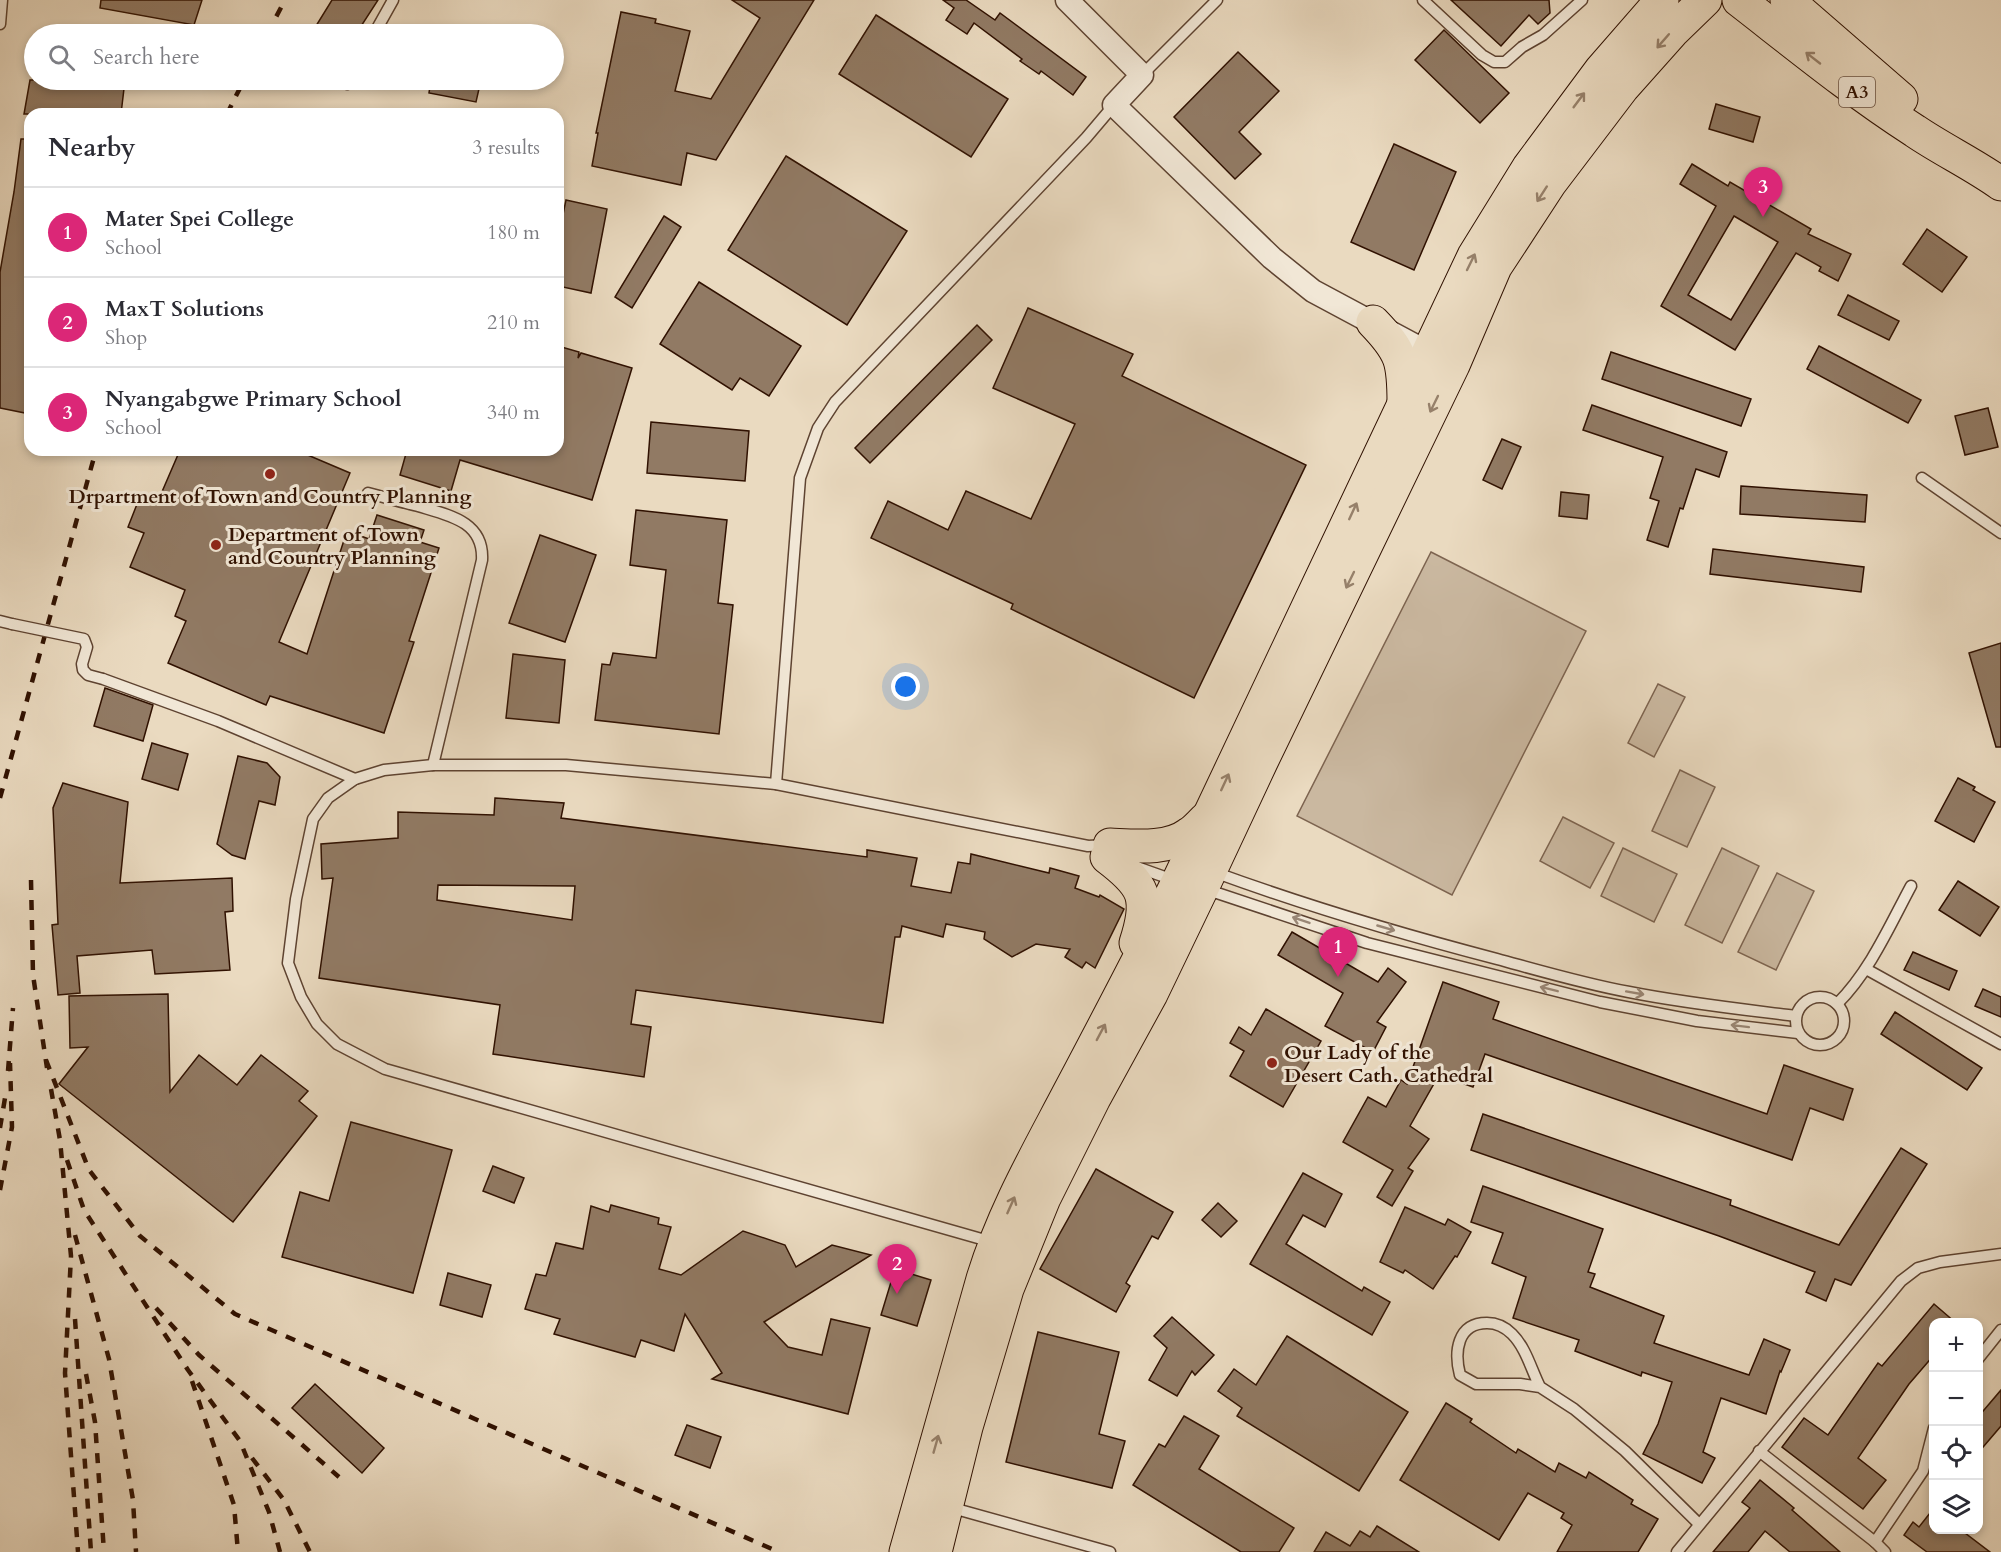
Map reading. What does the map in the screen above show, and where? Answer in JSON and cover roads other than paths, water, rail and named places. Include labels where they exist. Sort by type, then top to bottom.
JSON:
[{"type":"main road","points":[[1192,875],[1208,817],[1404,403],[1441,359],[1452,303],[1474,256],[1528,167],[1601,70],[1662,0]]},
{"type":"main road","points":[[906,1552],[933,1503],[1007,1247],[1018,1188],[1136,985],[1192,875],[1261,762],[1441,359],[1495,267],[1550,183],[1623,87],[1672,32],[1705,0]]},
{"type":"main road","name":"A3","points":[[1739,0],[1855,91],[1917,133],[1993,178]]},
{"type":"main road","name":"A3","points":[[1787,0],[1993,178]]},
{"type":"main road","points":[[1373,322],[1392,328],[1404,329],[1419,326],[1433,320],[1452,303]]},
{"type":"main road","points":[[1373,322],[1387,337],[1403,365],[1404,403]]},
{"type":"main road","points":[[1102,849],[1160,846],[1187,836],[1208,817]]},
{"type":"main road","points":[[1102,849],[1134,880],[1145,905],[1143,923],[1132,956],[1136,985]]},
{"type":"main road","points":[[933,1503],[935,1552]]},
{"type":"street","points":[[1067,0],[1142,75],[1114,105],[1272,258],[1313,291],[1441,359]]},
{"type":"lane","points":[[0,24],[2,0]]},
{"type":"lane","points":[[380,24],[393,0]]},
{"type":"lane","points":[[1142,75],[1216,0]]},
{"type":"lane","points":[[1423,0],[1482,55],[1494,62],[1505,62],[1522,47],[1543,35],[1581,0]]},
{"type":"lane","points":[[776,784],[800,478],[818,428],[835,402],[1086,138],[1114,105]]},
{"type":"lane","points":[[1922,478],[2001,533]]},
{"type":"lane","points":[[368,493],[453,516],[470,527],[482,548],[482,560],[433,765]]},
{"type":"lane","points":[[0,621],[84,639],[87,647],[82,664],[83,670],[88,675],[218,721],[355,779]]},
{"type":"lane","points":[[1007,1247],[385,1069],[337,1044],[317,1024],[301,997],[288,963],[296,899],[313,819],[328,798],[355,779],[384,770],[433,765],[566,765],[776,784],[1102,849],[1154,856]]},
{"type":"lane","points":[[1102,849],[1574,980],[1690,1003],[1796,1016]]},
{"type":"lane","points":[[1192,875],[1367,943],[1600,1002],[1697,1021],[1798,1033]]},
{"type":"lane","points":[[1837,1004],[1851,990],[1866,969],[1911,886]]},
{"type":"lane","points":[[1866,969],[2001,1044]]},
{"type":"lane","points":[[1821,997],[1837,1004],[1844,1016],[1844,1023],[1839,1036],[1834,1041],[1822,1046],[1815,1045],[1808,1043],[1798,1033],[1796,1016],[1799,1008],[1812,998],[1821,997]]},
{"type":"lane","points":[[1677,1552],[1901,1281],[1918,1268],[1940,1262],[2001,1254]]},
{"type":"lane","points":[[1540,1387],[1521,1345],[1510,1331],[1494,1323],[1477,1323],[1465,1332],[1458,1345],[1455,1359],[1460,1375],[1476,1384],[1520,1384],[1540,1387],[1574,1409],[1625,1451],[1699,1524]]},
{"type":"lane","points":[[1983,1353],[2001,1330]]},
{"type":"lane","points":[[1875,1542],[1923,1470],[1929,1447]]},
{"type":"lane","points":[[1759,1451],[1885,1552]]},
{"type":"lane","points":[[933,1503],[1110,1552]]},
{"type":"railway","points":[[272,24],[285,0]]},
{"type":"railway","points":[[230,108],[239,90]]},
{"type":"railway","points":[[0,798],[94,456]]},
{"type":"railway","points":[[31,880],[33,975],[47,1068]]},
{"type":"railway","points":[[8,1071],[13,1008]]},
{"type":"railway","points":[[46,1060],[89,1170],[140,1236],[235,1314],[779,1552]]},
{"type":"railway","points":[[0,1190],[12,1127],[10,1063]]},
{"type":"railway","points":[[51,1089],[60,1140],[71,1256],[65,1373],[78,1552]]},
{"type":"railway","points":[[0,1128],[5,1098]]},
{"type":"railway","points":[[67,1160],[84,1210],[188,1370],[240,1441],[269,1512],[280,1552]]},
{"type":"railway","points":[[75,1235],[109,1359],[133,1500],[136,1552]]},
{"type":"railway","points":[[156,1308],[199,1355],[339,1477]]},
{"type":"railway","points":[[75,1319],[91,1552]]},
{"type":"railway","points":[[86,1374],[95,1422],[104,1552]]},
{"type":"railway","points":[[192,1381],[234,1505],[238,1552]]},
{"type":"railway","points":[[252,1458],[284,1500],[310,1552]]},
{"type":"place","name":"Nyangabgwe Primary School","points":[[1763,217]]},
{"type":"place","name":"Drpartment of Town and Country Planning","points":[[270,474]]},
{"type":"place","name":"Department of Town and Country Planning","points":[[216,545]]},
{"type":"place","name":"Mater Spei College","points":[[1338,977]]},
{"type":"place","name":"Our Lady of the Desert Cath. Cathedral","points":[[1272,1063]]},
{"type":"place","name":"MaxT Solutions","points":[[897,1294]]}]
